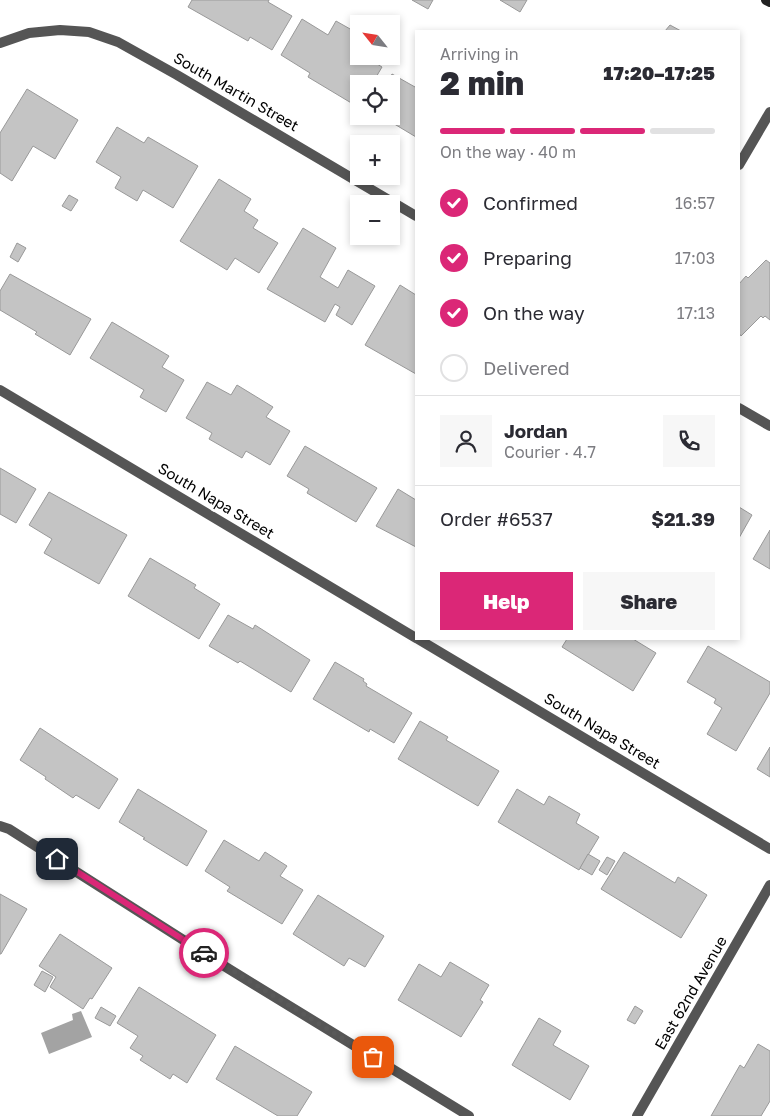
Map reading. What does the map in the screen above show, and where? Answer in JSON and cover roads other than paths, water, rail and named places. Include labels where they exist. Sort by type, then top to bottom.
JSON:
[{"type":"street","points":[[766,0],[770,2]]},
{"type":"street","name":"South Martin Street","points":[[0,43],[29,33],[60,30],[89,32],[118,42],[415,215]]},
{"type":"street","points":[[740,163],[770,112]]},
{"type":"street","name":"South Napa Street","points":[[0,390],[415,637]]},
{"type":"street","points":[[740,409],[770,426]]},
{"type":"street","name":"South Napa Street","points":[[420,640],[770,849]]},
{"type":"street","points":[[0,826],[9,829],[230,969],[469,1116]]},
{"type":"street","name":"East 62nd Avenue","points":[[637,1116],[770,885]]}]
